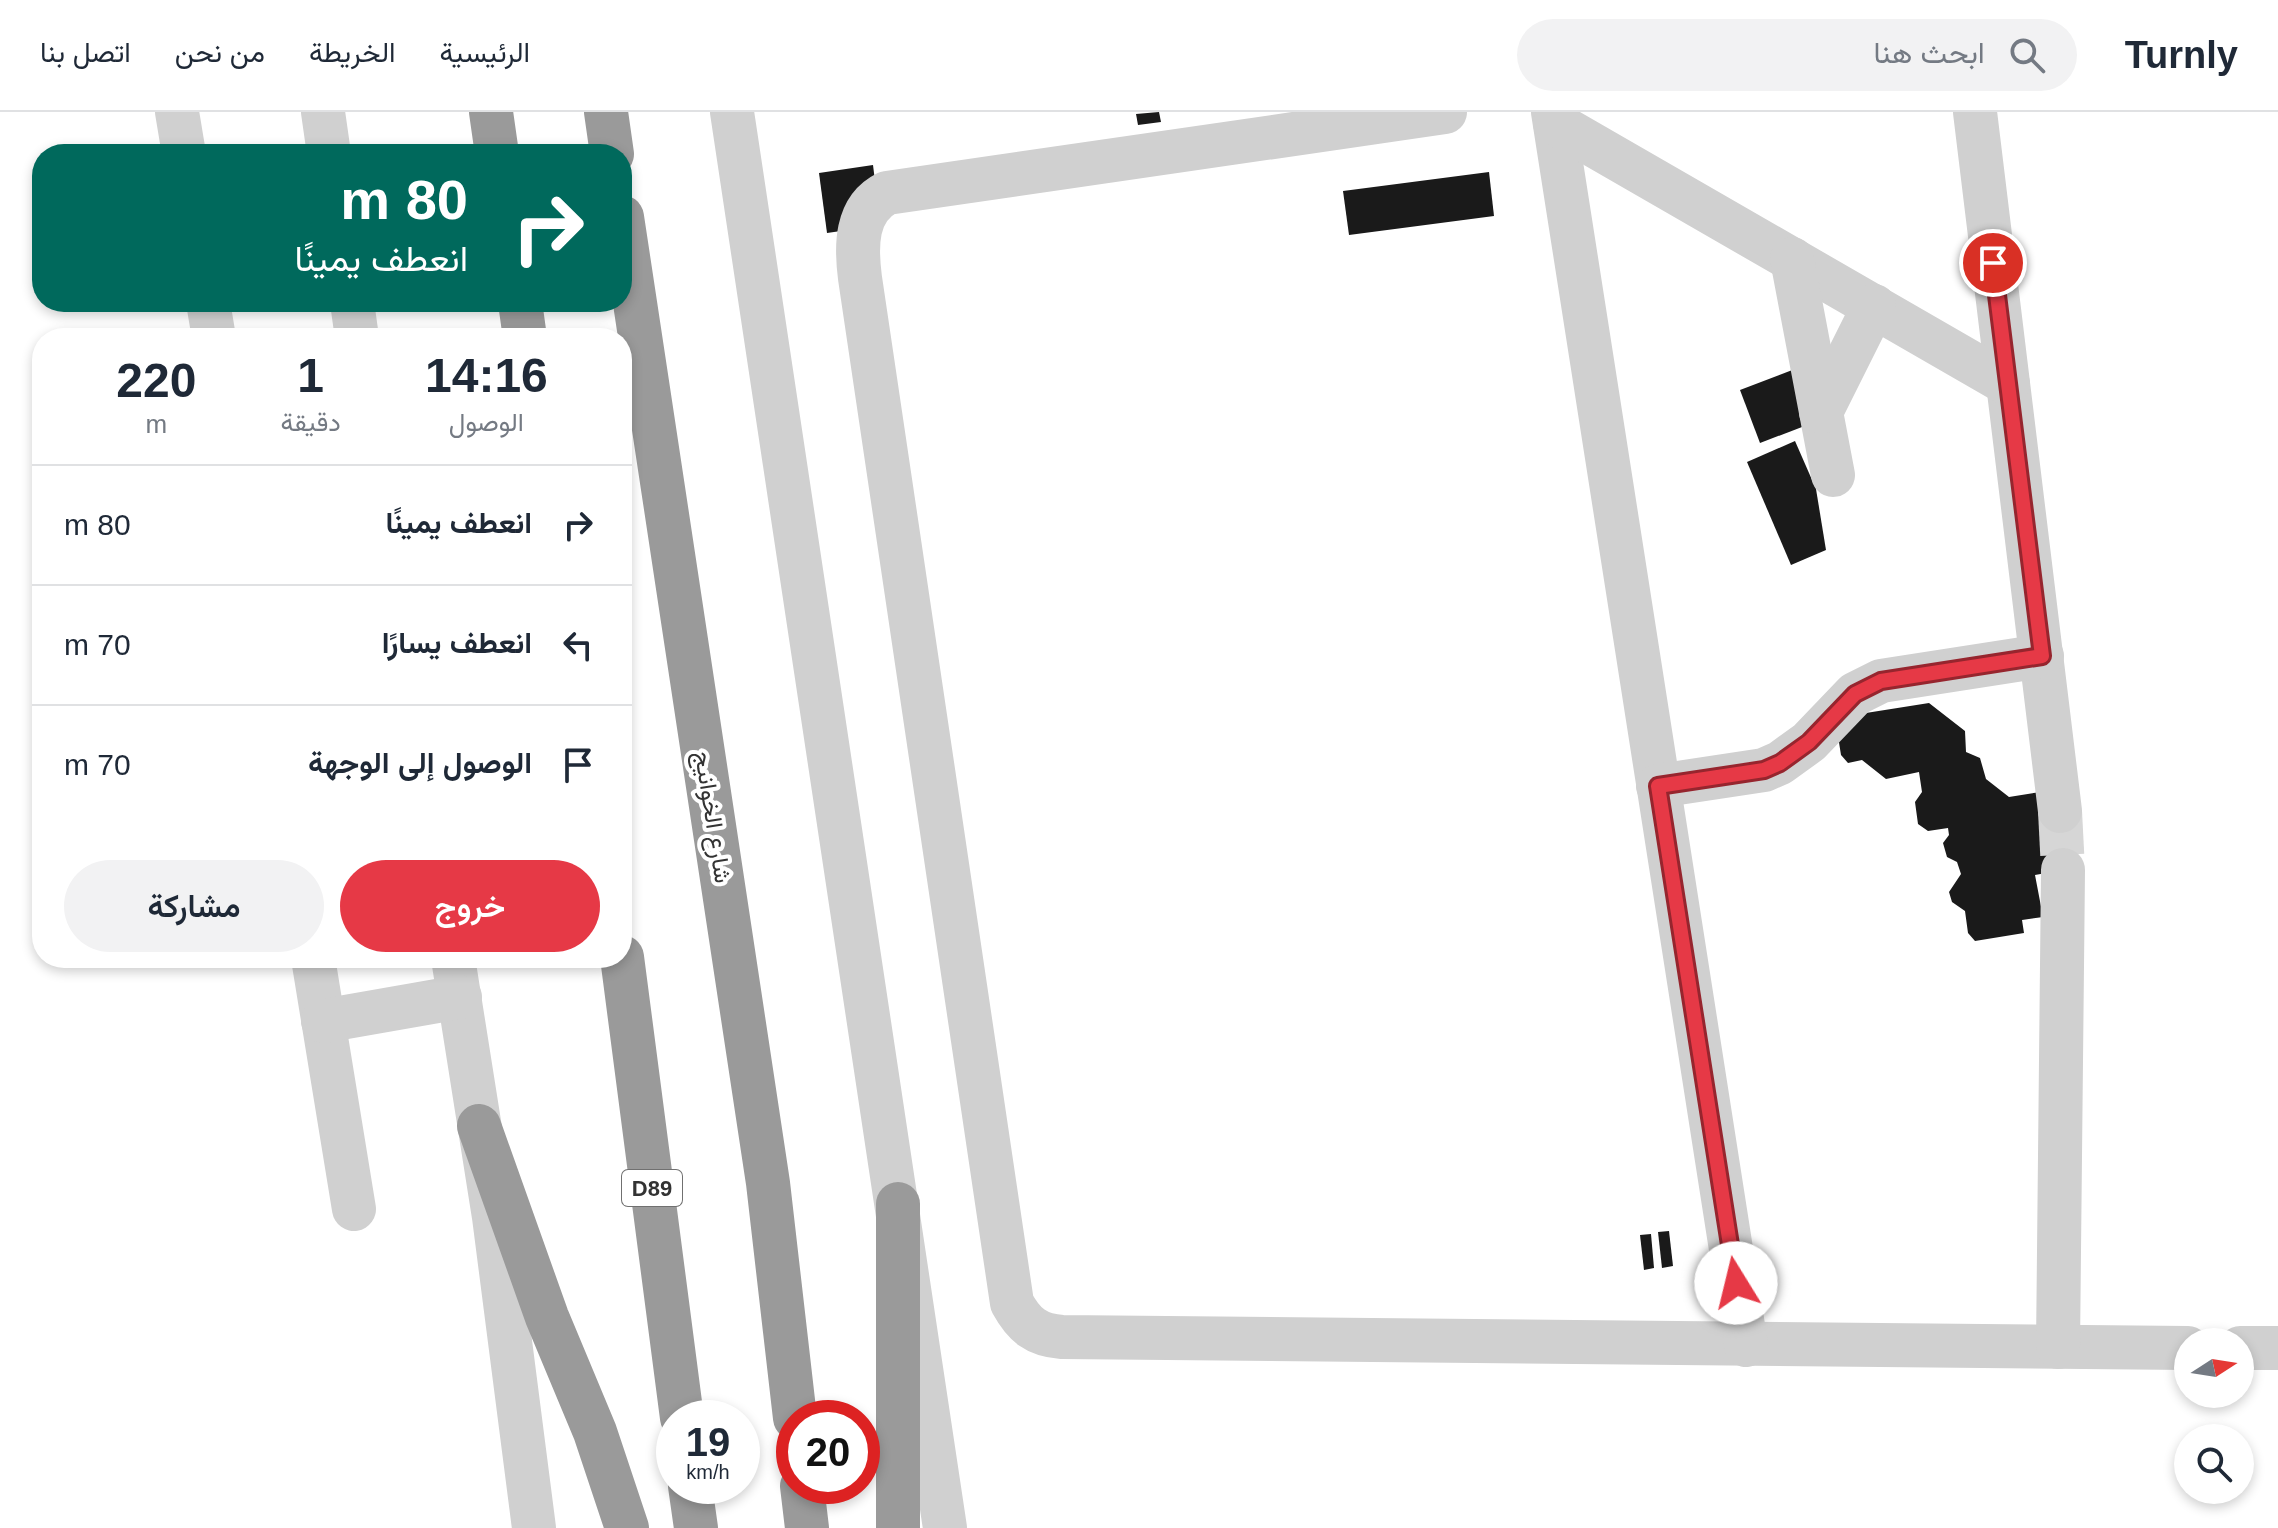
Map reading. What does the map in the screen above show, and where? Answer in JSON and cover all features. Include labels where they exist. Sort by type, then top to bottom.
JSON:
[{"type":"highway","points":[[491,112],[496,144]]},
{"type":"highway","points":[[606,112],[611,144]]},
{"type":"highway","name":"شارع الخوانيج","points":[[632,283],[768,1183],[793,1400]]},
{"type":"highway","name":"D89","points":[[623,968],[680,1400]]},
{"type":"highway","points":[[479,1126],[547,1317],[595,1432],[627,1528]]},
{"type":"highway","points":[[898,1204],[898,1528]]},
{"type":"highway","points":[[693,1504],[696,1528]]},
{"type":"highway","points":[[804,1504],[807,1528]]},
{"type":"street","points":[[177,112],[182,144]]},
{"type":"street","points":[[323,112],[328,144]]},
{"type":"street","points":[[732,112],[945,1528]]},
{"type":"street","points":[[1445,112],[887,193],[877,198],[864,217],[858,237],[860,278],[1012,1303],[1031,1329],[1045,1336],[1062,1337],[2174,1348]]},
{"type":"street","points":[[1975,112],[2060,811]]},
{"type":"street","points":[[1554,117],[1746,1345]]},
{"type":"street","points":[[1554,117],[2008,384]]},
{"type":"street","points":[[1792,259],[1833,475]]},
{"type":"street","points":[[1821,412],[1874,306]]},
{"type":"street","points":[[1658,786],[1764,770],[1780,763],[1809,742],[1855,694],[1881,681],[2042,656]]},
{"type":"street","points":[[2058,1347],[2063,870]]},
{"type":"street","points":[[315,968],[354,1209]]},
{"type":"street","points":[[323,1021],[456,978],[534,1528]]},
{"type":"street","points":[[2254,1348],[2278,1348]]},
{"type":"building","points":[[1159,112],[1161,122],[1138,125],[1136,114]]},
{"type":"building","points":[[873,165],[876,189],[848,230],[827,233],[819,173]]},
{"type":"building","points":[[1489,172],[1494,216],[1349,235],[1343,191]]},
{"type":"building","points":[[1795,369],[1815,422],[1760,443],[1740,390]]},
{"type":"building","points":[[1795,441],[1816,489],[1826,550],[1791,565],[1747,462]]},
{"type":"building","points":[[1929,703],[1965,731],[1966,752],[1980,758],[1986,779],[2009,797],[2047,791],[2069,810],[2074,846],[2067,847],[2069,864],[2063,870],[2035,875],[2043,917],[2022,920],[2024,933],[1975,941],[1968,933],[1965,911],[1952,902],[1949,892],[1961,874],[1957,862],[1947,857],[1943,843],[1949,835],[1948,828],[1928,831],[1918,824],[1915,802],[1922,792],[1919,772],[1886,779],[1862,760],[1848,763],[1841,755],[1837,730],[1847,716]]},
{"type":"building","points":[[1669,1231],[1673,1266],[1662,1268],[1658,1232]]},
{"type":"building","points":[[1651,1234],[1654,1268],[1644,1270],[1640,1235]]},
{"type":"tunnel","points":[[2060,811],[2063,870]]},
{"type":"route","points":[[1736,1283],[1658,786],[1764,770],[1780,763],[1796,754],[1855,694],[1881,681],[2042,656],[1993,263]]}]
